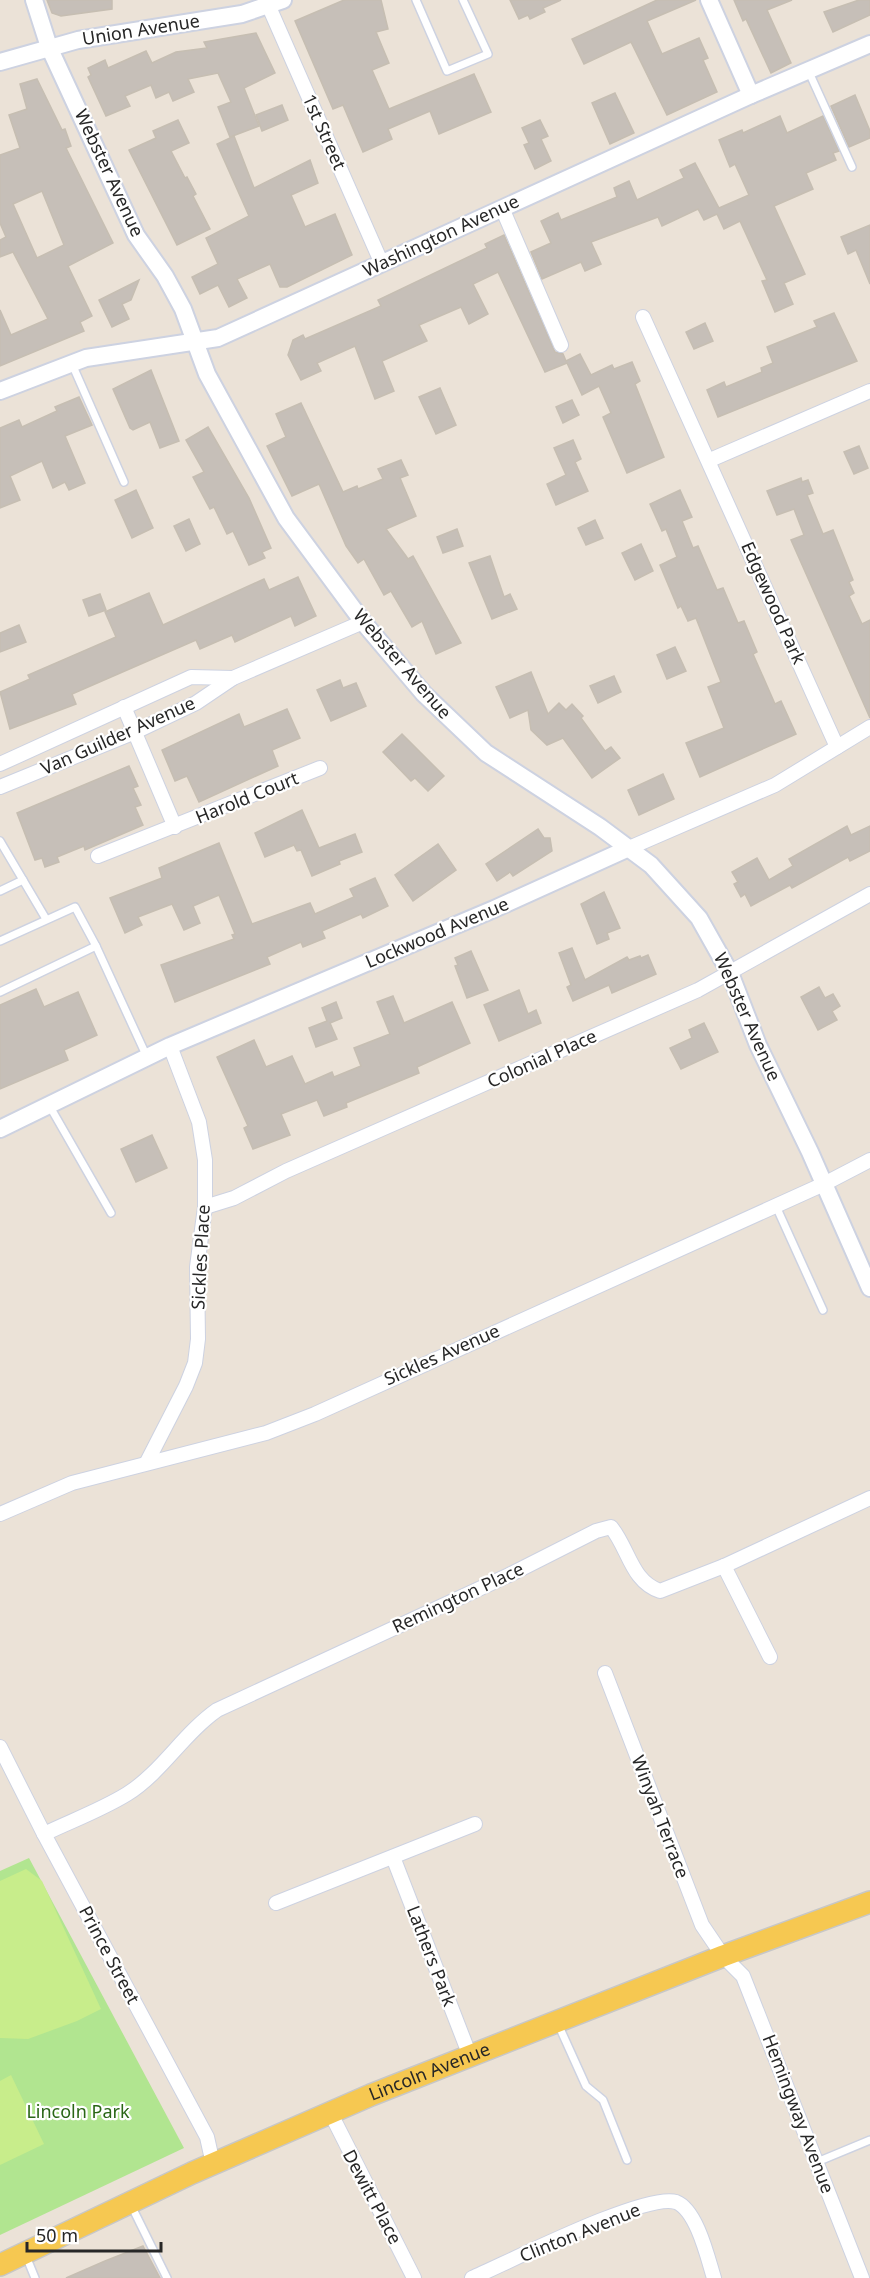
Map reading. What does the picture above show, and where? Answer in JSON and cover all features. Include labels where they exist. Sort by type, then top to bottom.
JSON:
[{"type":"main road","name":"Lincoln Avenue","points":[[0,2265],[213,2163],[331,2115],[371,2095],[723,1956],[870,1902]]},
{"type":"street","name":"Webster Avenue","points":[[34,0],[49,47],[136,236],[165,276],[183,309],[207,374],[286,518],[363,622],[424,693],[486,753],[629,848],[651,865],[693,910],[730,973],[758,1045],[870,1288]]},
{"type":"street","points":[[709,0],[751,94]]},
{"type":"street","name":"Union Avenue","points":[[0,62],[78,40],[242,14],[272,2]]},
{"type":"street","name":"1st Street","points":[[272,2],[382,264]]},
{"type":"street","name":"Washington Avenue","points":[[0,391],[72,363],[111,353],[218,338],[751,94],[870,44]]},
{"type":"street","points":[[502,208],[561,345]]},
{"type":"street","name":"Edgewood Park","points":[[643,317],[710,460],[837,747]]},
{"type":"street","points":[[710,460],[870,391]]},
{"type":"street","name":"Van Guilder Avenue","points":[[0,787],[135,732],[196,703],[233,678],[363,622]]},
{"type":"street","name":"Van Guilder Avenue","points":[[0,764],[191,677],[233,678]]},
{"type":"street","name":"Harold Court","points":[[124,707],[175,827]]},
{"type":"street","name":"Lockwood Avenue","points":[[0,1129],[170,1046],[494,909],[775,785],[870,727]]},
{"type":"street","name":"Harold Court","points":[[98,856],[320,768]]},
{"type":"street","name":"Colonial Place","points":[[205,1207],[234,1198],[286,1171],[666,1005],[730,973],[870,894]]},
{"type":"street","name":"Sickles Place","points":[[147,1462],[195,1363],[198,1339],[197,1267],[205,1207],[205,1160],[199,1122],[170,1046]]},
{"type":"street","name":"Sickles Avenue","points":[[0,1514],[72,1483],[266,1433],[315,1414],[775,1204],[824,1184],[870,1160]]},
{"type":"street","name":"Remington Place","points":[[44,1834],[127,1794],[156,1770],[199,1723],[217,1710],[509,1575],[596,1532],[611,1527],[621,1539],[634,1570],[646,1587],[660,1591],[724,1566],[870,1498]]},
{"type":"street","points":[[724,1566],[770,1657]]},
{"type":"street","name":"Winyah Terrace","points":[[605,1673],[702,1925],[723,1956]]},
{"type":"street","name":"Prince Street","points":[[0,1747],[44,1834],[207,2137],[213,2163]]},
{"type":"street","points":[[276,1903],[475,1824]]},
{"type":"street","name":"Lathers Park","points":[[393,1857],[470,2056]]},
{"type":"street","name":"Hemingway Avenue","points":[[723,1956],[744,1976],[862,2278]]},
{"type":"street","name":"Dewitt Place","points":[[331,2115],[414,2278]]},
{"type":"street","name":"Clinton Avenue","points":[[472,2278],[621,2212],[664,2200],[677,2203],[687,2211],[698,2230],[714,2278]]},
{"type":"lane","points":[[416,0],[447,71],[488,54],[463,0]]},
{"type":"lane","points":[[808,70],[852,167]]},
{"type":"lane","points":[[72,363],[124,483]]},
{"type":"lane","points":[[0,841],[46,920]]},
{"type":"lane","points":[[0,891],[23,880]]},
{"type":"lane","points":[[0,941],[75,907],[96,946],[147,1057]]},
{"type":"lane","points":[[0,992],[96,946]]},
{"type":"lane","points":[[49,1105],[111,1213]]},
{"type":"lane","points":[[775,1204],[823,1310]]},
{"type":"lane","points":[[557,2022],[586,2086],[603,2100],[627,2160]]},
{"type":"lane","points":[[817,2162],[870,2140]]},
{"type":"lane","points":[[130,2202],[167,2278]]},
{"type":"lane","points":[[25,2254],[35,2278]]},
{"type":"green space","name":"Lincoln Park","points":[[29,1858],[184,2148],[0,2235],[0,1871]]},
{"type":"green space","points":[[26,1869],[42,1881],[101,2009],[77,2021],[28,2039],[0,2038],[0,1881]]},
{"type":"green space","points":[[11,2075],[44,2144],[0,2165],[0,2081]]},
{"type":"building","points":[[47,0],[112,0],[112,9],[61,16],[52,13]]},
{"type":"building","points":[[344,0],[381,0],[388,29],[376,32],[389,63],[372,70],[389,109],[474,74],[491,112],[439,134],[430,111],[388,129],[392,139],[363,152],[343,105],[333,109],[295,21]]},
{"type":"building","points":[[510,0],[561,0],[543,8],[545,12],[530,19],[528,15],[519,19]]},
{"type":"building","points":[[657,0],[696,0],[647,21],[662,54],[699,38],[708,58],[703,60],[717,92],[667,115],[631,42],[584,64],[572,39]]},
{"type":"building","points":[[734,0],[792,0],[767,10],[791,63],[771,73],[746,19],[743,21]]},
{"type":"building","points":[[859,0],[870,0],[870,15],[833,32],[824,12]]},
{"type":"building","points":[[256,33],[275,73],[244,88],[259,126],[230,137],[218,107],[231,102],[218,73],[188,79],[194,92],[173,101],[169,92],[156,98],[151,85],[125,96],[130,106],[106,116],[88,77],[91,75],[88,68],[105,60],[108,68],[146,51],[152,63],[176,52],[207,48],[204,42]]},
{"type":"building","points":[[37,79],[62,130],[65,129],[71,146],[66,148],[113,243],[68,266],[92,316],[80,322],[84,331],[0,366],[0,310],[11,335],[48,319],[13,252],[0,257],[0,240],[6,237],[0,223],[0,155],[20,148],[9,115],[27,109],[20,84]],"holes":[[[42,191],[64,245],[37,258],[13,204]]]},
{"type":"building","points":[[615,93],[634,133],[610,144],[592,103]]},
{"type":"building","points":[[855,95],[870,131],[870,138],[849,147],[831,106]]},
{"type":"building","points":[[282,105],[288,120],[262,131],[256,115]]},
{"type":"building","points":[[780,116],[787,133],[823,116],[839,151],[833,153],[836,160],[806,173],[813,189],[774,206],[805,274],[784,283],[793,304],[775,312],[762,281],[767,280],[740,221],[724,229],[717,214],[704,220],[698,209],[662,226],[658,217],[591,242],[601,264],[585,271],[581,262],[542,279],[531,252],[551,243],[541,221],[558,213],[561,220],[617,197],[614,188],[629,181],[637,200],[684,178],[680,170],[695,163],[719,208],[749,195],[735,164],[730,167],[719,140],[742,130],[743,133]]},
{"type":"building","points":[[178,120],[189,143],[171,151],[196,194],[193,196],[210,229],[177,245],[129,150],[156,138],[153,131]]},
{"type":"building","points":[[540,120],[548,136],[541,139],[551,161],[535,169],[524,145],[529,143],[522,128]]},
{"type":"building","points":[[234,136],[254,188],[310,160],[318,183],[291,195],[305,227],[335,214],[352,255],[287,287],[280,287],[270,264],[237,279],[247,298],[229,307],[218,285],[200,294],[192,277],[218,264],[206,238],[249,216],[217,144]]},
{"type":"building","points":[[870,225],[870,284],[856,250],[848,254],[841,237]]},
{"type":"building","points":[[504,235],[555,352],[563,354],[566,361],[580,354],[591,375],[612,365],[614,369],[632,362],[640,381],[635,384],[664,457],[627,473],[603,417],[611,413],[599,386],[582,395],[567,363],[545,372],[498,272],[473,284],[488,314],[469,324],[461,307],[419,325],[427,341],[382,361],[394,391],[375,399],[355,346],[317,363],[321,371],[301,380],[288,355],[293,340],[303,335],[305,339],[381,306],[378,300],[487,248],[485,244]]},
{"type":"building","points":[[139,280],[131,300],[122,304],[129,319],[112,327],[99,300]]},
{"type":"building","points":[[834,313],[857,361],[718,417],[707,390],[724,382],[726,387],[762,372],[761,368],[773,363],[767,347],[817,327],[814,321]]},
{"type":"building","points":[[705,323],[713,341],[694,349],[686,332]]},
{"type":"building","points":[[151,370],[179,441],[160,448],[150,422],[133,430],[130,428],[113,389]]},
{"type":"building","points":[[440,388],[456,425],[436,434],[419,397]]},
{"type":"building","points":[[79,397],[92,425],[65,436],[85,483],[69,490],[65,482],[53,488],[42,461],[10,476],[20,500],[0,508],[0,428],[19,420],[22,427],[57,411],[55,407]]},
{"type":"building","points":[[572,400],[579,415],[563,423],[556,407]]},
{"type":"building","points":[[301,403],[343,492],[383,479],[378,469],[401,460],[408,475],[400,478],[416,516],[386,529],[408,559],[413,556],[461,643],[436,654],[422,621],[412,627],[391,591],[384,595],[364,559],[358,563],[346,546],[319,484],[292,496],[267,446],[286,437],[276,414]]},
{"type":"building","points":[[208,427],[249,498],[271,548],[262,552],[265,558],[249,565],[233,531],[227,534],[214,507],[210,509],[193,477],[204,472],[186,440]]},
{"type":"building","points":[[573,440],[581,459],[575,462],[588,491],[556,505],[547,484],[566,475],[554,448]]},
{"type":"building","points":[[859,446],[868,468],[854,474],[844,452]]},
{"type":"building","points":[[801,478],[802,482],[808,480],[813,493],[807,495],[823,534],[833,530],[853,580],[849,582],[854,593],[849,596],[862,624],[870,620],[870,718],[791,540],[804,535],[794,509],[777,515],[767,491]]},
{"type":"building","points":[[136,490],[153,528],[132,538],[115,500]]},
{"type":"building","points":[[680,490],[692,517],[682,521],[693,548],[698,546],[717,590],[723,588],[738,623],[744,621],[757,652],[753,654],[775,704],[781,701],[796,734],[700,777],[686,743],[724,728],[708,687],[721,682],[696,618],[688,621],[681,606],[678,608],[660,565],[677,557],[666,529],[662,531],[650,504]]},
{"type":"building","points":[[189,519],[200,544],[186,551],[174,526]]},
{"type":"building","points":[[595,520],[603,538],[586,545],[578,528]]},
{"type":"building","points":[[457,529],[463,546],[443,553],[437,537]]},
{"type":"building","points":[[641,544],[653,571],[635,580],[622,553]]},
{"type":"building","points":[[490,556],[504,597],[510,594],[517,609],[492,619],[469,563]]},
{"type":"building","points":[[298,577],[316,616],[295,626],[291,616],[235,642],[232,635],[200,649],[196,640],[72,694],[76,704],[10,729],[0,692],[30,679],[28,675],[116,637],[105,612],[149,593],[163,625],[264,579],[269,590]]},
{"type":"building","points":[[100,594],[106,610],[89,616],[83,600]]},
{"type":"building","points":[[19,625],[26,642],[0,652],[0,633]]},
{"type":"building","points":[[675,647],[686,671],[667,679],[657,655]]},
{"type":"building","points":[[531,672],[548,714],[559,703],[566,710],[572,704],[583,716],[581,718],[605,751],[611,747],[620,758],[592,778],[563,738],[547,745],[531,730],[528,710],[510,718],[496,687]]},
{"type":"building","points":[[614,676],[621,692],[598,703],[590,686]]},
{"type":"building","points":[[340,680],[343,688],[356,683],[366,706],[331,721],[317,690]]},
{"type":"building","points":[[287,709],[300,738],[272,750],[278,766],[199,802],[187,776],[175,781],[162,750],[239,714],[244,727]]},
{"type":"building","points":[[402,734],[444,776],[428,791],[415,778],[411,781],[383,752]]},
{"type":"building","points":[[129,766],[138,786],[133,788],[141,805],[135,807],[143,825],[85,850],[84,846],[57,857],[59,862],[45,867],[42,858],[35,860],[17,813]]},
{"type":"building","points":[[663,774],[674,799],[639,815],[628,790]]},
{"type":"building","points":[[302,810],[319,848],[355,834],[362,852],[339,861],[340,864],[312,876],[301,850],[297,851],[294,845],[265,857],[255,833]]},
{"type":"building","points":[[847,826],[851,835],[870,826],[870,851],[850,861],[848,857],[792,888],[790,885],[751,906],[745,894],[741,897],[734,884],[738,882],[732,872],[757,858],[769,880],[793,866],[789,859]]},
{"type":"building","points":[[538,829],[544,838],[550,838],[552,851],[513,876],[510,872],[497,881],[486,864]]},
{"type":"building","points":[[219,843],[252,924],[310,903],[315,914],[354,897],[350,889],[375,878],[388,906],[363,918],[361,914],[322,931],[325,938],[303,947],[301,942],[267,957],[270,964],[175,1002],[161,965],[234,939],[232,935],[235,934],[219,895],[193,906],[200,923],[184,930],[172,904],[138,917],[142,925],[125,933],[110,898],[162,878],[159,868]]},
{"type":"building","points":[[438,844],[456,870],[413,901],[395,875]]},
{"type":"building","points":[[604,892],[620,928],[607,933],[609,939],[597,944],[581,904]]},
{"type":"building","points":[[572,948],[585,980],[627,957],[629,960],[648,955],[656,974],[612,993],[609,985],[573,1001],[567,987],[571,985],[559,953]]},
{"type":"building","points":[[471,951],[488,990],[467,998],[455,966],[458,965],[455,958]]},
{"type":"building","points":[[819,987],[825,998],[833,994],[840,1006],[832,1011],[837,1020],[818,1030],[801,997]]},
{"type":"building","points":[[36,989],[44,1007],[78,992],[97,1035],[64,1050],[68,1060],[0,1089],[0,1005]]},
{"type":"building","points":[[519,990],[528,1014],[536,1010],[541,1023],[499,1041],[484,1005]]},
{"type":"building","points":[[393,996],[404,1023],[452,1002],[470,1043],[417,1067],[419,1073],[346,1103],[347,1107],[324,1116],[317,1100],[281,1114],[290,1135],[253,1149],[244,1128],[248,1126],[217,1057],[254,1040],[266,1067],[292,1056],[305,1084],[332,1072],[334,1077],[361,1066],[354,1048],[390,1034],[377,1002]]},
{"type":"building","points":[[336,1002],[342,1018],[330,1023],[337,1039],[316,1047],[309,1028],[327,1021],[322,1008]]},
{"type":"building","points":[[704,1023],[718,1052],[681,1069],[670,1048],[692,1038],[689,1030]]},
{"type":"building","points":[[152,1135],[167,1168],[136,1182],[121,1149]]},
{"type":"building","points":[[143,2246],[160,2278],[66,2278],[105,2261]]}]
